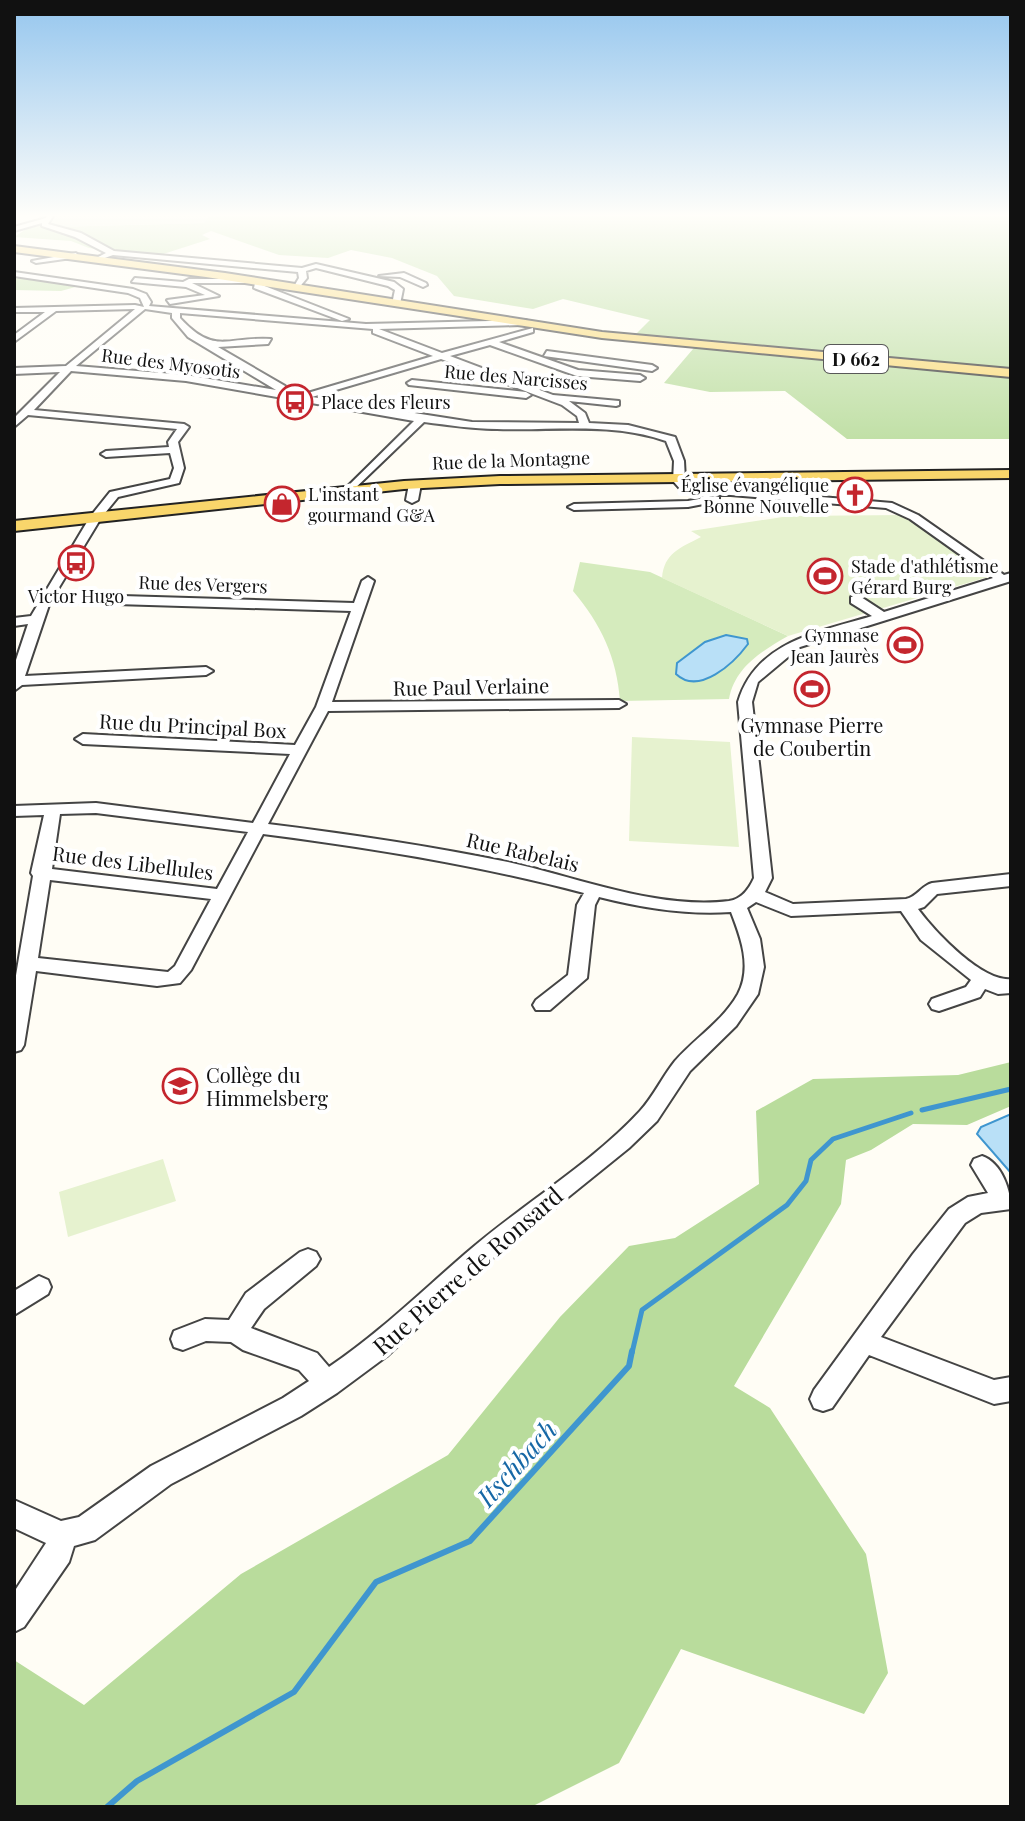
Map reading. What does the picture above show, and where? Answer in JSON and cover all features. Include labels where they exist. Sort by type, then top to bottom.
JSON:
[{"type":"main road","name":"D 662","points":[[375,298],[619,336],[1011,373]]},
{"type":"main road","name":"Rue de la Montagne","points":[[14,526],[415,484],[680,476],[1011,474]]},
{"type":"street","points":[[14,424],[71,368],[143,307],[147,302],[144,298]]},
{"type":"street","points":[[143,307],[202,298]]},
{"type":"street","points":[[285,298],[347,324]]},
{"type":"street","points":[[14,310],[143,307],[366,327],[514,321]]},
{"type":"street","points":[[14,339],[54,309]]},
{"type":"street","points":[[176,310],[176,318],[185,329],[282,388],[279,395],[421,419],[495,427],[643,431],[671,439],[679,481],[686,489],[888,505],[914,517],[1007,578]]},
{"type":"street","points":[[333,333],[347,324]]},
{"type":"street","points":[[299,398],[543,326]]},
{"type":"street","points":[[366,327],[552,397],[581,415],[586,428]]},
{"type":"street","points":[[207,345],[268,341]]},
{"type":"street","points":[[491,342],[577,373],[640,378]]},
{"type":"street","points":[[522,353],[652,368]]},
{"type":"street","points":[[119,370],[123,368],[120,354]]},
{"type":"street","name":"Rue des Myosotis","points":[[14,371],[71,368],[119,370],[279,395]]},
{"type":"street","name":"Rue des Narcisses","points":[[412,383],[616,403]]},
{"type":"street","points":[[25,412],[184,427],[173,442],[179,468],[175,481],[114,494],[96,517],[36,619],[15,684],[206,671]]},
{"type":"street","points":[[349,491],[421,419]]},
{"type":"street","points":[[106,454],[175,450]]},
{"type":"street","points":[[412,500],[415,484]]},
{"type":"street","points":[[709,500],[688,504],[574,507],[578,501],[599,499],[709,500],[740,498],[753,492]]},
{"type":"street","points":[[746,900],[763,878],[745,702],[751,681],[777,654],[795,644],[880,615],[1007,578]]},
{"type":"street","points":[[27,963],[157,979],[173,978],[182,970],[261,828],[323,707],[368,581]]},
{"type":"street","name":"Rue des Vergers","points":[[47,598],[358,607]]},
{"type":"street","points":[[856,600],[880,615]]},
{"type":"street","points":[[14,622],[36,619]]},
{"type":"street","name":"Rue Paul Verlaine","points":[[323,707],[619,704]]},
{"type":"street","name":"Rue du Principal Box","points":[[83,739],[301,750]]},
{"type":"street","name":"Rue Rabelais","points":[[14,811],[96,808],[261,828],[509,868],[651,902],[708,908],[746,900],[791,910],[906,905],[918,903],[932,889],[1011,880]]},
{"type":"street","points":[[14,1045],[53,809]]},
{"type":"street","name":"Rue des Libellules","points":[[40,873],[221,895]]},
{"type":"street","points":[[543,1005],[577,978],[586,905],[594,890]]},
{"type":"street","name":"Rue Pierre de Ronsard","points":[[61,1535],[85,1530],[161,1475],[328,1385],[378,1348],[475,1259],[621,1142],[649,1115],[683,1066],[729,1021],[748,994],[755,967],[746,900]]},
{"type":"street","points":[[906,905],[928,936],[982,979],[998,987],[1011,986]]},
{"type":"street","points":[[939,1004],[973,992],[982,979]]},
{"type":"street","points":[[982,1165],[1008,1201]]},
{"type":"street","points":[[823,1399],[957,1216],[976,1204],[1008,1201]]},
{"type":"street","points":[[235,1331],[255,1301],[308,1259]]},
{"type":"street","points":[[14,1304],[39,1287]]},
{"type":"street","points":[[183,1339],[205,1330],[235,1331],[252,1342],[308,1361],[328,1385]]},
{"type":"street","points":[[864,1342],[994,1392],[1011,1389]]},
{"type":"street","points":[[14,1514],[61,1535],[59,1552],[14,1617]]},
{"type":"green space","points":[[466,298],[1011,298],[1011,439],[847,439],[785,391],[710,392],[664,383],[699,342],[634,336],[650,320],[563,299],[533,309]]},
{"type":"green space","name":"Stade d'athlétisme Gérard Burg","points":[[904,515],[988,577],[788,636],[662,578],[670,557],[701,537],[691,531],[789,516]]},
{"type":"green space","points":[[580,562],[650,572],[788,636],[759,654],[743,669],[729,699],[620,701],[606,642],[573,591]]},
{"type":"green space","points":[[632,737],[730,742],[739,847],[629,841]]},
{"type":"green space","points":[[1011,1062],[1011,1106],[967,1125],[913,1124],[871,1150],[846,1160],[841,1204],[734,1386],[770,1408],[866,1554],[888,1673],[864,1714],[681,1649],[619,1763],[531,1807],[14,1807],[14,1660],[84,1705],[241,1574],[448,1455],[560,1317],[629,1246],[675,1238],[759,1184],[756,1111],[813,1079],[958,1075]]},
{"type":"green space","points":[[163,1159],[176,1201],[68,1237],[59,1192]]},
{"type":"water","points":[[726,635],[747,639],[748,644],[725,668],[695,681],[685,680],[676,674],[677,663],[705,642]]},
{"type":"water","points":[[1011,1114],[1011,1173],[977,1134],[981,1127]]},
{"type":"waterway","name":"Itschbach","points":[[922,1110],[1011,1089]]},
{"type":"waterway","name":"Itschbach","points":[[632,1353],[642,1310],[787,1205],[806,1181],[811,1160],[833,1139],[911,1113]]},
{"type":"waterway","name":"Itschbach","points":[[107,1807],[137,1781],[294,1692],[376,1582],[470,1541],[629,1366],[632,1351]]},
{"type":"place","name":"Place des Fleurs","points":[[295,402]]},
{"type":"place","name":"Église évangélique Bonne Nouvelle","points":[[855,495]]},
{"type":"place","name":"L'instant gourmand G&A","points":[[282,504]]},
{"type":"place","name":"Victor Hugo","points":[[76,563]]},
{"type":"place","name":"Stade d'athlétisme Gérard Burg","points":[[825,576]]},
{"type":"place","name":"Gymnase Jean Jaurès","points":[[905,645]]},
{"type":"place","name":"Gymnase Pierre de Coubertin","points":[[812,689]]},
{"type":"place","name":"Collège du Himmelsberg","points":[[180,1086]]}]
